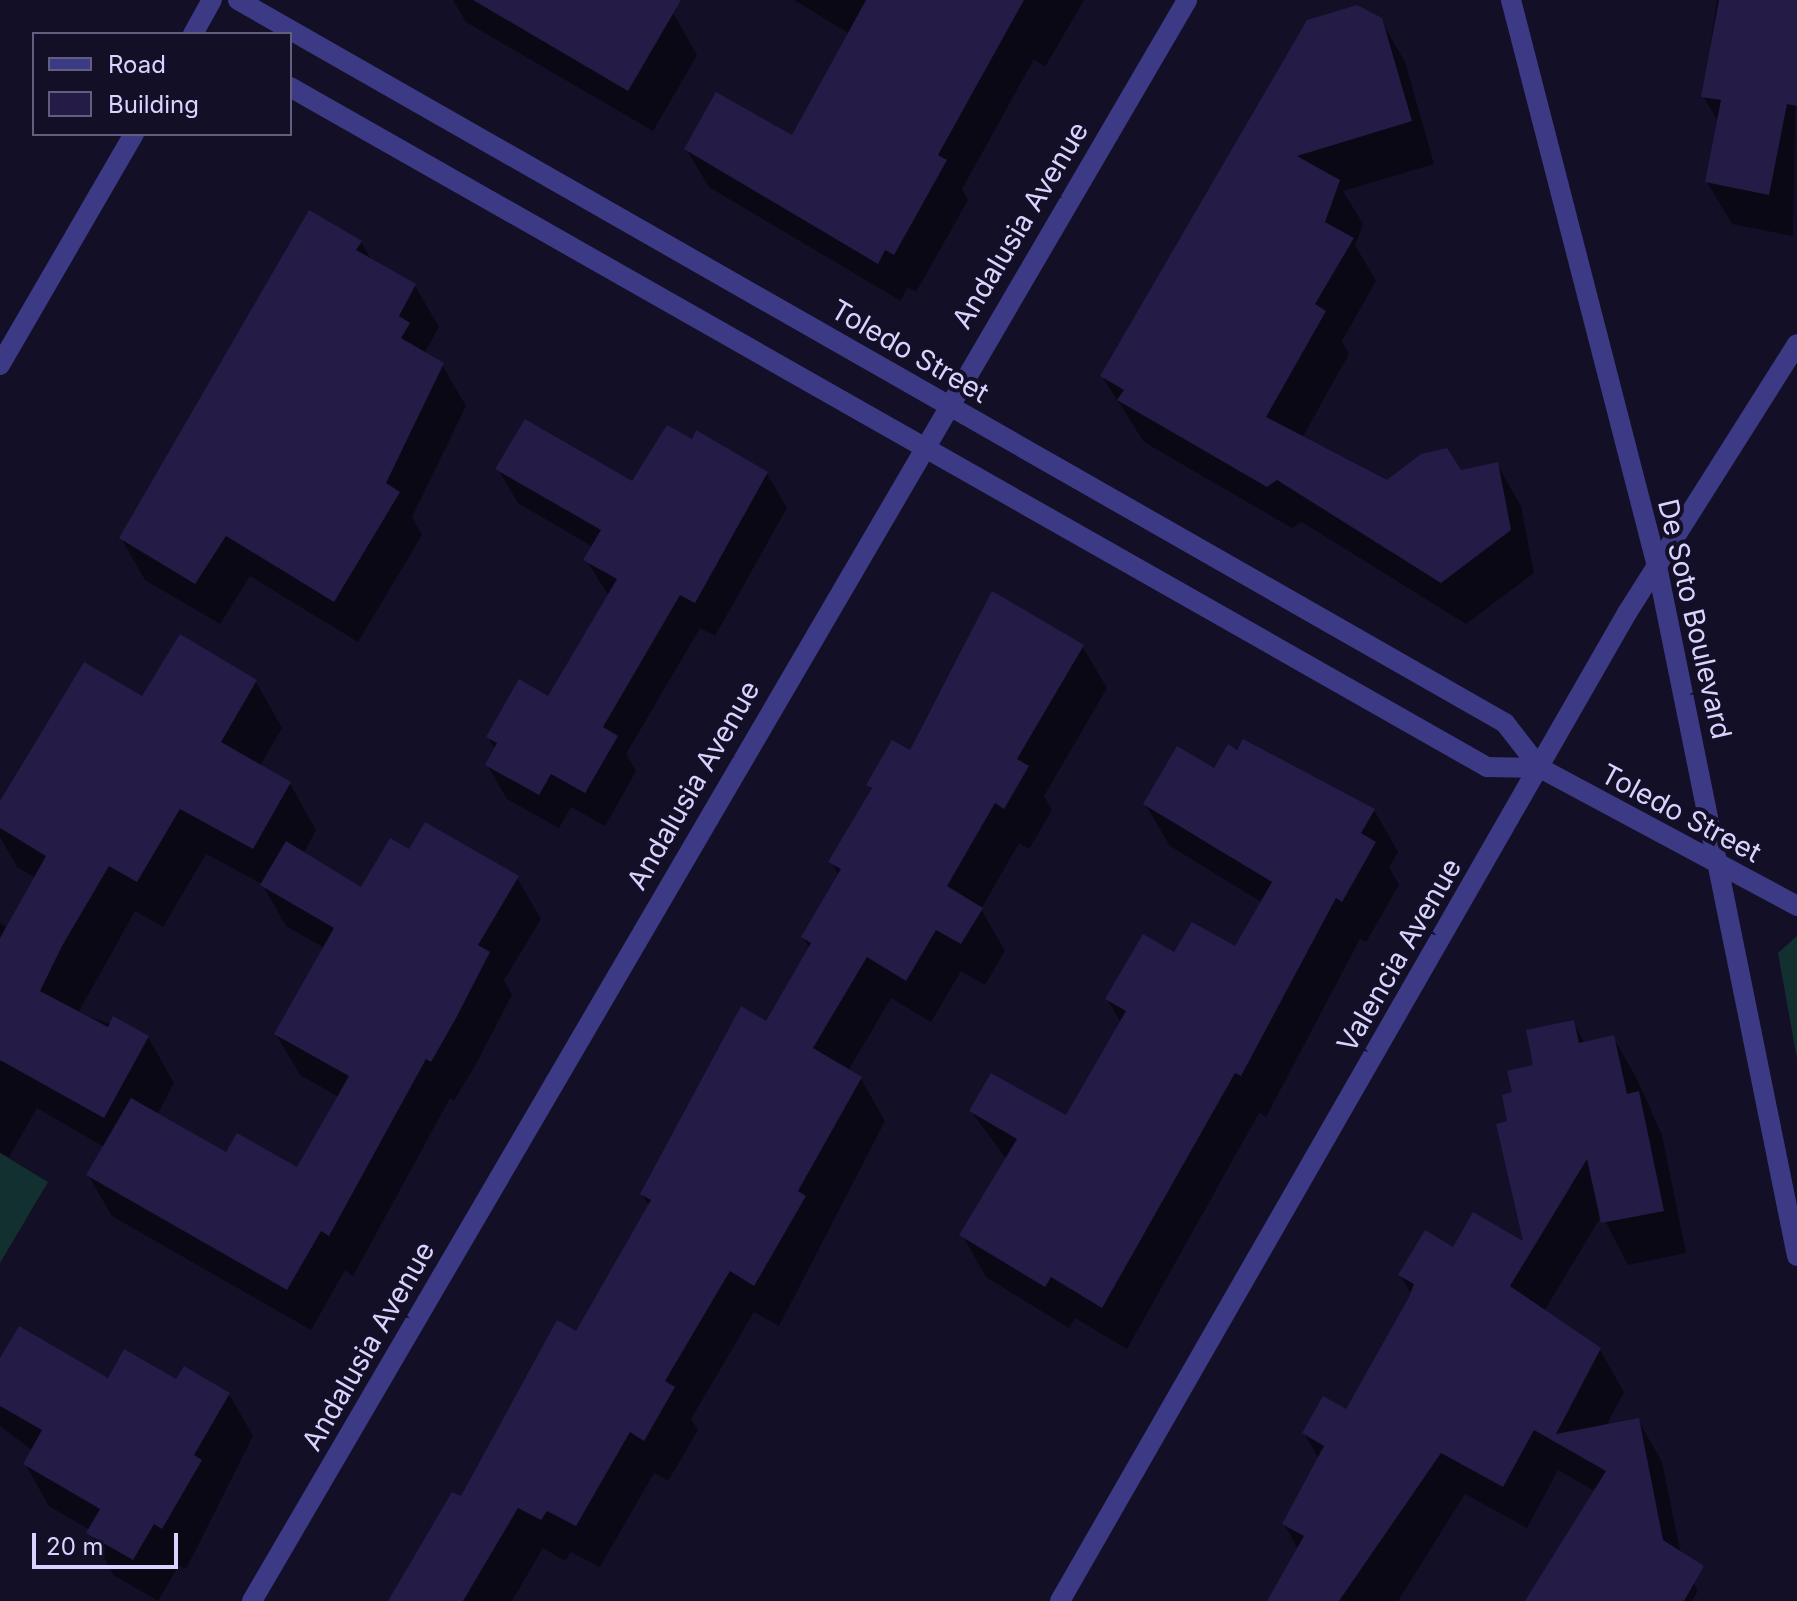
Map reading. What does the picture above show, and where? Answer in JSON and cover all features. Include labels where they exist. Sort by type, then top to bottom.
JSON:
[{"type":"street","name":"Toledo Street","points":[[238,0],[1505,723],[1540,768],[1797,906]]},
{"type":"street","name":"Andalusia Avenue","points":[[252,1601],[946,405],[1187,0]]},
{"type":"street","name":"De Soto Boulevard","points":[[1511,0],[1657,566],[1797,1256]]},
{"type":"street","points":[[195,32],[206,2]]},
{"type":"street","name":"Toledo Street","points":[[292,88],[920,451],[1487,767],[1540,768]]},
{"type":"street","points":[[0,365],[133,136]]},
{"type":"street","name":"Valencia Avenue","points":[[1060,1601],[1657,566],[1797,344]]},
{"type":"green space","points":[[1797,936],[1797,1059],[1778,953]]},
{"type":"green space","points":[[0,1153],[48,1182],[0,1263]]},
{"type":"building","points":[[473,0],[681,0],[628,91]]},
{"type":"building","points":[[866,0],[1024,0],[938,155],[947,160],[894,255],[885,250],[878,264],[684,149],[716,92],[792,135]]},
{"type":"building","points":[[1719,0],[1797,0],[1797,106],[1787,104],[1769,195],[1705,182],[1721,100],[1701,97]]},
{"type":"building","points":[[1357,5],[1382,18],[1412,121],[1297,156],[1340,180],[1325,222],[1354,238],[1315,304],[1326,311],[1266,417],[1387,480],[1421,454],[1447,448],[1461,470],[1498,462],[1511,530],[1441,583],[1277,480],[1267,487],[1117,400],[1124,390],[1100,376],[1307,20]]},
{"type":"building","points":[[309,210],[362,241],[356,250],[416,284],[399,316],[410,323],[401,338],[444,363],[386,483],[400,492],[334,602],[226,536],[195,584],[119,538]]},
{"type":"building","points":[[525,419],[632,481],[667,425],[692,439],[696,430],[768,472],[695,603],[680,595],[603,727],[618,736],[585,793],[551,774],[539,795],[485,765],[497,743],[486,737],[519,679],[548,696],[617,579],[583,560],[601,530],[495,469]]},
{"type":"building","points":[[992,591],[1084,645],[1017,759],[1029,766],[1004,809],[995,803],[947,886],[983,908],[961,944],[936,930],[906,981],[867,957],[813,1048],[862,1077],[798,1191],[806,1196],[754,1286],[730,1271],[665,1381],[675,1387],[644,1441],[630,1432],[576,1526],[547,1511],[541,1520],[518,1508],[463,1601],[388,1601],[452,1492],[461,1496],[557,1320],[576,1331],[651,1200],[640,1194],[741,1006],[766,1021],[811,943],[801,937],[841,869],[828,862],[872,788],[866,785],[892,740],[910,750]]},
{"type":"building","points":[[180,634],[257,680],[221,742],[291,782],[253,849],[180,809],[137,882],[109,866],[62,946],[40,991],[108,1027],[113,1016],[149,1036],[104,1118],[0,1060],[0,938],[46,856],[0,828],[0,801],[84,662],[142,696]]},
{"type":"building","points":[[1243,739],[1375,809],[1361,833],[1376,842],[1342,902],[1336,898],[1241,1076],[1235,1073],[1102,1308],[1051,1277],[1045,1287],[959,1235],[1017,1139],[969,1111],[991,1073],[1066,1115],[1126,1011],[1105,999],[1143,934],[1174,952],[1192,922],[1235,946],[1272,882],[1143,804],[1177,746],[1214,768],[1228,744],[1237,750]]},
{"type":"building","points":[[425,822],[519,876],[478,945],[490,952],[455,1020],[431,1062],[426,1059],[329,1236],[321,1231],[287,1290],[86,1175],[131,1098],[226,1152],[237,1133],[297,1167],[349,1076],[274,1034],[334,928],[260,885],[286,841],[361,887],[390,838],[409,849]]},
{"type":"building","points":[[1574,1020],[1579,1043],[1614,1035],[1627,1094],[1639,1091],[1664,1211],[1601,1223],[1587,1159],[1510,1286],[1601,1348],[1556,1434],[1639,1418],[1663,1540],[1704,1566],[1684,1601],[1525,1601],[1606,1471],[1534,1430],[1503,1487],[1441,1453],[1339,1601],[1267,1601],[1304,1536],[1282,1524],[1324,1446],[1302,1433],[1323,1396],[1346,1409],[1409,1297],[1414,1284],[1398,1275],[1425,1230],[1453,1247],[1473,1212],[1523,1241],[1496,1124],[1507,1121],[1502,1095],[1512,1092],[1507,1071],[1533,1065],[1526,1030]]},
{"type":"building","points":[[19,1326],[108,1378],[124,1349],[176,1379],[184,1366],[230,1393],[194,1455],[202,1460],[162,1529],[154,1524],[133,1560],[86,1533],[100,1509],[23,1464],[42,1430],[0,1406],[0,1358]]}]
